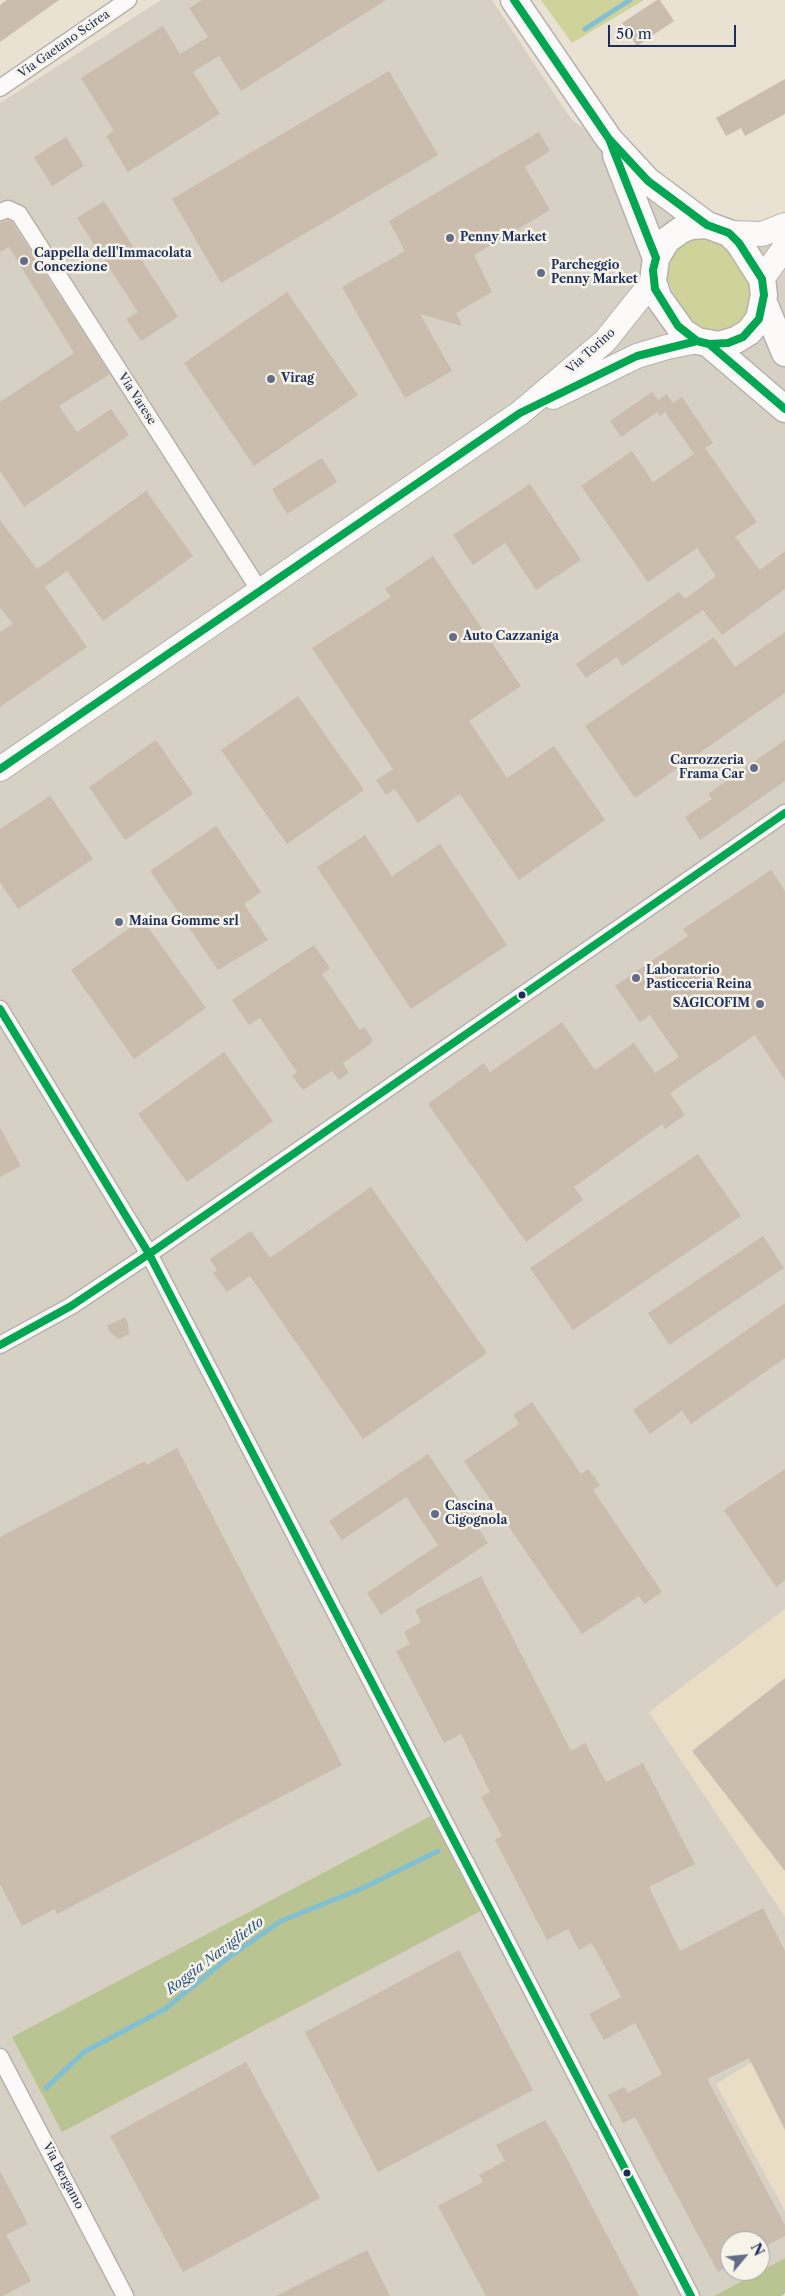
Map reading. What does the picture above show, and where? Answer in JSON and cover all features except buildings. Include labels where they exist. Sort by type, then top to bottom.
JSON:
[{"type":"main road","points":[[514,0],[609,138],[648,181],[740,243],[763,291],[785,353]]},
{"type":"main road","points":[[609,138],[638,210],[655,269],[658,297],[678,326],[703,343],[785,409]]},
{"type":"main road","points":[[655,269],[662,246],[671,236],[691,226],[718,229]]},
{"type":"main road","points":[[703,343],[728,343],[743,337],[759,319],[763,291]]},
{"type":"street","name":"Via Gaetano Scirea","points":[[0,88],[128,0]]},
{"type":"street","name":"Via Varese","points":[[6,211],[19,214],[260,591]]},
{"type":"street","points":[[718,229],[762,234],[785,225]]},
{"type":"street","points":[[763,291],[785,247]]},
{"type":"street","name":"Via Torino","points":[[0,769],[520,413],[605,340],[655,269]]},
{"type":"street","name":"Via Torino","points":[[520,413],[637,356],[667,347],[703,343]]},
{"type":"street","points":[[0,1346],[71,1306],[150,1254],[785,813]]},
{"type":"street","points":[[0,1009],[150,1254],[691,2296]]},
{"type":"street","name":"Via Bergamo","points":[[0,2057],[125,2296]]},
{"type":"shaded area","points":[[161,0],[492,0],[571,119],[746,248],[785,226],[785,1609],[649,1712],[785,1917],[785,2042],[716,2084],[785,2211],[785,2258],[770,2266],[770,2231],[720,2231],[720,2281],[742,2281],[714,2296],[0,2296],[0,103]]},
{"type":"shaded area","points":[[785,1609],[785,1917],[649,1712]]},
{"type":"shaded area","points":[[785,2042],[785,2211],[716,2084]]},
{"type":"green space","points":[[541,0],[644,0],[572,43]]},
{"type":"green space","points":[[706,236],[724,245],[743,270],[754,297],[744,325],[711,334],[697,327],[678,302],[667,277],[666,267],[671,251],[682,241]]},
{"type":"green space","points":[[431,1816],[481,1911],[62,2132],[12,2037]]},
{"type":"green space","points":[[785,2258],[785,2293],[782,2296],[714,2296],[742,2281],[770,2281],[770,2266]]},
{"type":"waterway","points":[[585,29],[630,0]]},
{"type":"waterway","name":"Roggia Naviglietto","points":[[46,2088],[84,2052],[165,2009],[229,1957],[281,1921],[363,1888],[438,1851]]},
{"type":"transit line","points":[[514,0],[609,139]]},
{"type":"transit line","points":[[609,139],[648,181],[707,225],[729,233],[739,243],[762,279],[764,295],[759,319],[743,337],[728,343],[709,344],[697,341],[678,326],[655,289],[653,270],[656,258],[609,139]]},
{"type":"transit line","points":[[0,769],[520,413],[637,356],[697,341]]},
{"type":"transit line","points":[[709,344],[785,409]]},
{"type":"transit line","points":[[0,1345],[71,1306],[149,1254],[785,813]]},
{"type":"transit line","points":[[0,1009],[149,1254],[691,2296]]},
{"type":"place","name":"Penny Market","points":[[450,238]]},
{"type":"place","name":"Cappella dell'Immacolata Concezione","points":[[24,261]]},
{"type":"place","name":"Parcheggio Penny Market","points":[[541,273]]},
{"type":"place","name":"Virag","points":[[271,379]]},
{"type":"place","name":"Auto Cazzaniga","points":[[453,637]]},
{"type":"place","name":"Carrozzeria Frama Car","points":[[754,768]]},
{"type":"place","name":"Maina Gomme srl","points":[[119,922]]},
{"type":"place","name":"Laboratorio Pasticceria Reina","points":[[636,978]]},
{"type":"place","name":"SAGICOFIM","points":[[760,1004]]},
{"type":"place","name":"Cascina Cigognola","points":[[435,1514]]}]
